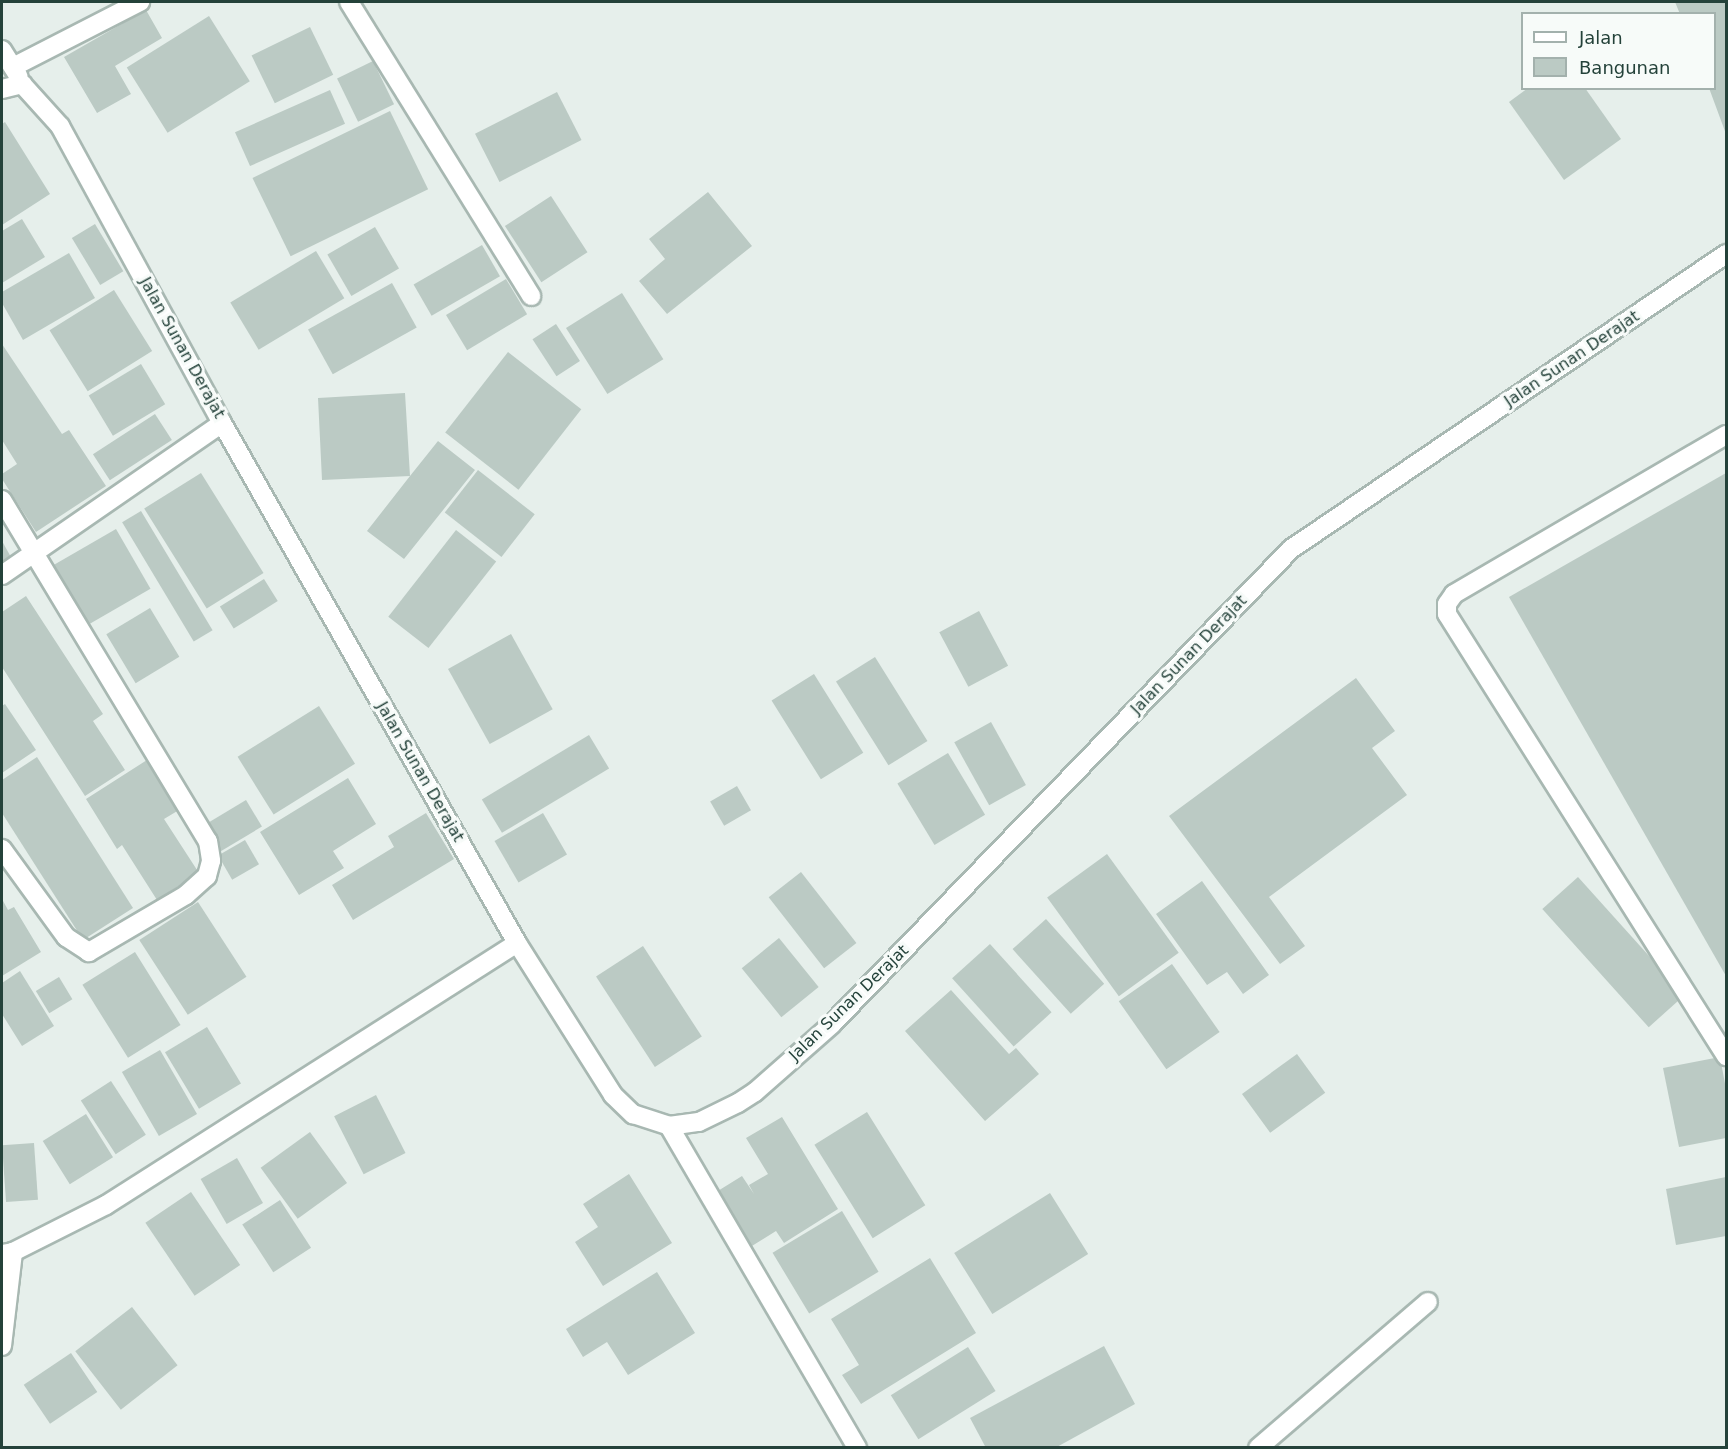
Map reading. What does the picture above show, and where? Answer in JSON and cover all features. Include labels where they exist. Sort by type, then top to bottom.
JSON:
[{"type":"street","points":[[13,67],[140,2]]},
{"type":"street","points":[[349,2],[531,296]]},
{"type":"street","name":"Jalan Sunan Derajat","points":[[2,50],[22,84],[60,126],[222,423],[517,943],[613,1095],[633,1114],[669,1126],[699,1122],[755,1092],[832,1024],[1291,549],[1726,254]]},
{"type":"street","points":[[2,89],[22,84]]},
{"type":"street","points":[[2,575],[33,551],[222,423]]},
{"type":"street","points":[[1726,435],[1454,594],[1447,604],[1447,614],[1726,1056]]},
{"type":"street","points":[[2,500],[208,841],[211,861],[207,876],[186,895],[89,951],[66,937],[2,849]]},
{"type":"street","points":[[2,1346],[7,1253],[106,1205],[517,943]]},
{"type":"street","points":[[669,1126],[857,1448]]},
{"type":"street","points":[[1258,1448],[1428,1302]]},
{"type":"building","points":[[1675,2],[1726,2],[1726,134],[1710,90],[1716,90],[1716,12],[1679,12]]},
{"type":"building","points":[[146,10],[162,38],[115,66],[131,94],[97,113],[64,57]]},
{"type":"building","points":[[209,16],[250,81],[168,133],[127,67]]},
{"type":"building","points":[[310,27],[333,75],[275,103],[252,55]]},
{"type":"building","points":[[373,61],[394,104],[358,122],[337,79]]},
{"type":"building","points":[[330,90],[345,124],[250,166],[235,132]]},
{"type":"building","points":[[1525,90],[1586,90],[1621,139],[1564,180],[1509,102]]},
{"type":"building","points":[[557,92],[582,140],[500,182],[475,134]]},
{"type":"building","points":[[390,111],[428,189],[291,256],[252,178]]},
{"type":"building","points":[[5,122],[50,194],[2,225],[2,124]]},
{"type":"building","points":[[708,192],[752,246],[667,314],[639,281],[665,259],[649,239]]},
{"type":"building","points":[[551,196],[587,252],[541,282],[505,226]]},
{"type":"building","points":[[22,219],[45,257],[2,283],[2,231]]},
{"type":"building","points":[[95,224],[123,271],[100,285],[72,238]]},
{"type":"building","points":[[375,227],[399,269],[351,296],[327,255]]},
{"type":"building","points":[[482,245],[500,276],[432,316],[414,284]]},
{"type":"building","points":[[316,251],[344,298],[259,350],[230,303]]},
{"type":"building","points":[[69,253],[95,298],[23,340],[2,303],[2,292]]},
{"type":"building","points":[[506,279],[527,314],[467,350],[446,315]]},
{"type":"building","points":[[392,283],[417,328],[333,374],[308,330]]},
{"type":"building","points":[[114,290],[152,351],[88,391],[50,330]]},
{"type":"building","points":[[622,293],[663,359],[607,394],[566,328]]},
{"type":"building","points":[[556,324],[580,361],[556,376],[533,339]]},
{"type":"building","points":[[2,344],[62,434],[69,430],[106,486],[36,532],[2,479],[2,474],[17,464],[2,440]]},
{"type":"building","points":[[508,352],[581,409],[518,490],[445,432]]},
{"type":"building","points":[[141,364],[165,404],[113,436],[89,395]]},
{"type":"building","points":[[405,393],[410,476],[322,480],[318,398]]},
{"type":"building","points":[[155,414],[172,440],[110,480],[93,454]]},
{"type":"building","points":[[438,441],[475,470],[404,559],[367,531]]},
{"type":"building","points":[[478,470],[535,514],[501,557],[445,513]]},
{"type":"building","points":[[201,473],[264,573],[207,609],[144,509]]},
{"type":"building","points":[[1726,473],[1726,976],[1509,597]]},
{"type":"building","points":[[141,511],[213,630],[194,641],[122,522]]},
{"type":"building","points":[[116,529],[150,589],[86,626],[52,566]]},
{"type":"building","points":[[456,530],[496,561],[428,648],[388,617]]},
{"type":"building","points":[[2,541],[12,559],[2,566]]},
{"type":"building","points":[[264,579],[278,601],[234,629],[220,607]]},
{"type":"building","points":[[26,596],[103,714],[93,721],[125,770],[85,796],[2,667],[2,612]]},
{"type":"building","points":[[150,608],[179,657],[136,683],[106,634]]},
{"type":"building","points":[[979,611],[1008,666],[968,687],[939,632]]},
{"type":"building","points":[[511,634],[553,709],[490,744],[448,669]]},
{"type":"building","points":[[875,657],[927,741],[888,765],[836,681]]},
{"type":"building","points":[[814,674],[863,753],[821,779],[772,700]]},
{"type":"building","points":[[1356,678],[1395,731],[1372,748],[1407,795],[1269,897],[1305,946],[1280,964],[1169,816]]},
{"type":"building","points":[[5,704],[36,750],[2,773],[2,706]]},
{"type":"building","points":[[319,706],[355,764],[274,815],[238,757]]},
{"type":"building","points":[[991,722],[1026,785],[989,805],[954,742]]},
{"type":"building","points":[[589,735],[609,768],[502,833],[482,799]]},
{"type":"building","points":[[948,753],[985,815],[935,845],[897,783]]},
{"type":"building","points":[[37,757],[133,908],[83,940],[2,813],[2,780]]},
{"type":"building","points":[[147,760],[179,810],[164,819],[199,873],[157,900],[122,845],[117,849],[86,799]]},
{"type":"building","points":[[348,778],[376,824],[333,851],[344,868],[299,895],[260,832]]},
{"type":"building","points":[[737,786],[751,810],[724,826],[710,802]]},
{"type":"building","points":[[246,800],[262,827],[220,852],[204,825]]},
{"type":"building","points":[[426,813],[454,859],[353,920],[332,885],[394,847],[388,836]]},
{"type":"building","points":[[543,813],[567,855],[519,883],[495,841]]},
{"type":"building","points":[[245,840],[259,864],[232,880],[218,856]]},
{"type":"building","points":[[1107,854],[1179,953],[1119,996],[1047,897]]},
{"type":"building","points":[[801,872],[856,943],[824,968],[769,897]]},
{"type":"building","points":[[1578,877],[1684,995],[1649,1027],[1542,909]]},
{"type":"building","points":[[1202,881],[1269,975],[1243,994],[1227,972],[1207,985],[1156,914]]},
{"type":"building","points":[[2,899],[8,910],[14,907],[41,952],[2,976]]},
{"type":"building","points":[[198,902],[246,977],[188,1015],[139,940]]},
{"type":"building","points":[[1046,919],[1104,984],[1071,1014],[1013,949]]},
{"type":"building","points":[[779,938],[819,987],[781,1017],[742,968]]},
{"type":"building","points":[[990,944],[1052,1012],[1014,1046],[952,978]]},
{"type":"building","points":[[643,946],[702,1037],[655,1067],[596,976]]},
{"type":"building","points":[[135,952],[181,1025],[128,1058],[82,985]]},
{"type":"building","points":[[1172,964],[1220,1032],[1166,1069],[1119,1001]]},
{"type":"building","points":[[20,971],[54,1026],[22,1046],[2,1014],[2,983]]},
{"type":"building","points":[[59,977],[72,999],[49,1013],[36,991]]},
{"type":"building","points":[[951,990],[1009,1054],[1016,1048],[1039,1074],[985,1121],[905,1031]]},
{"type":"building","points":[[207,1027],[241,1084],[199,1109],[165,1052]]},
{"type":"building","points":[[160,1050],[197,1114],[159,1136],[122,1072]]},
{"type":"building","points":[[1297,1054],[1325,1093],[1270,1133],[1242,1094]]},
{"type":"building","points":[[1720,1057],[1726,1089],[1726,1138],[1679,1147],[1663,1068]]},
{"type":"building","points":[[111,1081],[146,1135],[116,1154],[81,1101]]},
{"type":"building","points":[[376,1095],[406,1153],[364,1174],[334,1116]]},
{"type":"building","points":[[867,1112],[925,1205],[873,1238],[814,1145]]},
{"type":"building","points":[[86,1114],[113,1157],[70,1184],[43,1141]]},
{"type":"building","points":[[782,1117],[838,1209],[784,1243],[776,1231],[747,1249],[713,1194],[742,1176],[754,1194],[749,1185],[768,1174],[746,1138]]},
{"type":"building","points":[[310,1132],[347,1183],[298,1219],[261,1168]]},
{"type":"building","points":[[34,1143],[38,1200],[6,1202],[2,1145]]},
{"type":"building","points":[[237,1158],[263,1203],[227,1224],[201,1179]]},
{"type":"building","points":[[629,1174],[672,1243],[603,1286],[575,1242],[598,1227],[583,1204]]},
{"type":"building","points":[[1726,1177],[1726,1236],[1676,1245],[1666,1189]]},
{"type":"building","points":[[191,1192],[240,1265],[195,1296],[145,1223]]},
{"type":"building","points":[[1050,1193],[1088,1254],[992,1314],[954,1253]]},
{"type":"building","points":[[280,1200],[311,1248],[273,1272],[242,1225]]},
{"type":"building","points":[[842,1211],[879,1272],[809,1314],[773,1253]]},
{"type":"building","points":[[930,1258],[976,1333],[861,1404],[842,1375],[859,1365],[831,1319]]},
{"type":"building","points":[[657,1272],[695,1333],[628,1375],[607,1342],[583,1357],[566,1329]]},
{"type":"building","points":[[132,1307],[178,1365],[121,1410],[75,1351]]},
{"type":"building","points":[[1104,1346],[1135,1404],[1055,1448],[986,1448],[970,1418]]},
{"type":"building","points":[[968,1347],[996,1391],[918,1439],[891,1395]]},
{"type":"building","points":[[71,1353],[97,1392],[50,1424],[24,1385]]}]
